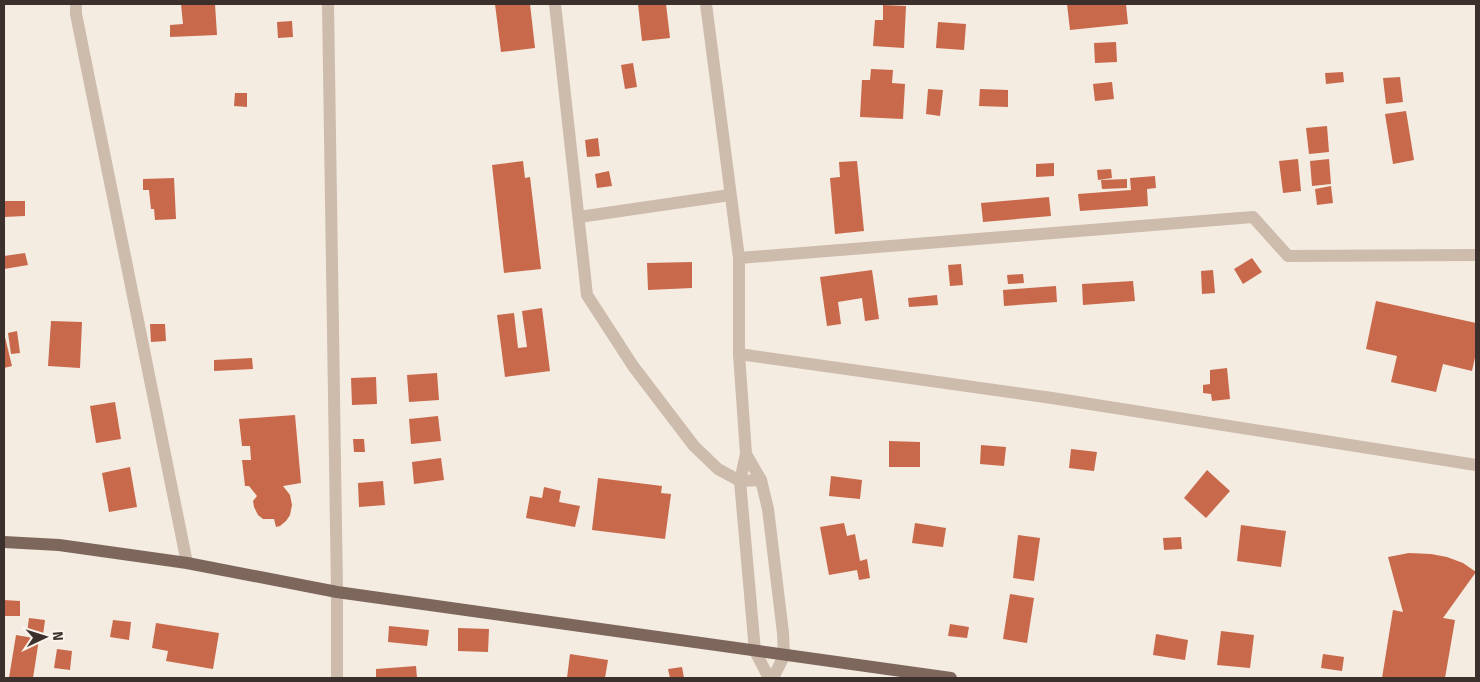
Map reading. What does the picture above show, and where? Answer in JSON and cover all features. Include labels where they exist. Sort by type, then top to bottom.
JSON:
[{"type":"main road","points":[[4,542],[58,545],[187,563],[337,592],[951,678]]},
{"type":"street","points":[[76,4],[78,24],[187,563]]},
{"type":"street","points":[[328,4],[337,678]]},
{"type":"street","points":[[555,4],[587,295],[633,366],[694,446],[718,469],[740,481],[761,480]]},
{"type":"street","points":[[706,4],[739,258],[739,354],[746,454],[740,481],[756,651],[769,678]]},
{"type":"street","points":[[579,217],[730,195]]},
{"type":"street","points":[[739,258],[1253,217],[1288,256],[1476,255]]},
{"type":"street","points":[[739,354],[1052,398],[1476,465]]},
{"type":"street","points":[[746,454],[761,480],[768,509],[783,633],[784,656],[773,678]]},
{"type":"building","points":[[181,4],[215,4],[217,35],[170,37],[170,25],[183,24]]},
{"type":"building","points":[[495,4],[530,4],[535,48],[501,52]]},
{"type":"building","points":[[638,4],[666,4],[670,38],[642,41]]},
{"type":"building","points":[[1067,4],[1126,4],[1128,24],[1070,30]]},
{"type":"building","points":[[883,5],[906,6],[904,48],[873,46],[875,20],[883,20]]},
{"type":"building","points":[[292,21],[293,37],[278,38],[277,22]]},
{"type":"building","points":[[938,22],[966,24],[964,50],[936,48]]},
{"type":"building","points":[[1116,42],[1117,62],[1095,63],[1094,43]]},
{"type":"building","points":[[633,63],[637,87],[625,89],[621,65]]},
{"type":"building","points":[[871,69],[893,70],[892,83],[905,84],[903,119],[860,117],[862,80],[870,80]]},
{"type":"building","points":[[1343,72],[1344,82],[1326,84],[1325,73]]},
{"type":"building","points":[[1400,77],[1403,102],[1386,104],[1383,78]]},
{"type":"building","points":[[1112,82],[1114,99],[1095,101],[1093,84]]},
{"type":"building","points":[[928,89],[943,90],[940,116],[926,114]]},
{"type":"building","points":[[980,89],[1008,90],[1008,107],[979,106]]},
{"type":"building","points":[[235,93],[247,93],[247,107],[234,106]]},
{"type":"building","points":[[1406,111],[1414,160],[1393,164],[1385,114]]},
{"type":"building","points":[[1327,126],[1329,152],[1309,154],[1306,128]]},
{"type":"building","points":[[598,138],[600,156],[587,157],[585,140]]},
{"type":"building","points":[[1298,159],[1301,191],[1283,193],[1279,161]]},
{"type":"building","points":[[1329,159],[1331,184],[1312,186],[1310,161]]},
{"type":"building","points":[[523,161],[525,178],[530,177],[541,269],[504,273],[492,165]]},
{"type":"building","points":[[857,161],[864,231],[835,234],[830,178],[840,177],[839,162]]},
{"type":"building","points":[[1054,163],[1054,176],[1036,177],[1036,164]]},
{"type":"building","points":[[1111,169],[1112,178],[1098,180],[1097,170]]},
{"type":"building","points":[[609,171],[612,186],[597,188],[595,174]]},
{"type":"building","points":[[1155,176],[1156,188],[1147,189],[1148,206],[1080,211],[1078,194],[1131,190],[1130,178]]},
{"type":"building","points":[[174,178],[176,219],[155,220],[154,209],[151,209],[149,190],[143,190],[143,179]]},
{"type":"building","points":[[1127,179],[1127,188],[1102,189],[1101,180]]},
{"type":"building","points":[[1331,186],[1333,203],[1317,205],[1315,189]]},
{"type":"building","points":[[1049,197],[1051,216],[983,222],[981,203]]},
{"type":"building","points":[[4,201],[25,201],[25,216],[4,217]]},
{"type":"building","points":[[25,253],[28,265],[4,269],[4,256]]},
{"type":"building","points":[[1252,258],[1262,272],[1243,284],[1234,269]]},
{"type":"building","points":[[692,262],[692,288],[648,290],[647,263]]},
{"type":"building","points":[[961,264],[963,285],[950,286],[948,265]]},
{"type":"building","points":[[872,270],[879,319],[865,321],[862,298],[838,302],[841,324],[827,326],[820,277]]},
{"type":"building","points":[[1213,270],[1215,293],[1202,294],[1201,271]]},
{"type":"building","points":[[1023,274],[1024,283],[1008,284],[1007,275]]},
{"type":"building","points":[[1133,281],[1135,301],[1083,305],[1082,284]]},
{"type":"building","points":[[1056,286],[1057,302],[1004,306],[1003,290]]},
{"type":"building","points":[[937,295],[938,305],[909,307],[908,298]]},
{"type":"building","points":[[1376,301],[1476,323],[1476,353],[1472,371],[1443,364],[1436,392],[1391,382],[1397,356],[1366,349]]},
{"type":"building","points":[[542,308],[550,371],[505,377],[497,315],[514,313],[518,348],[527,347],[522,311]]},
{"type":"building","points":[[51,321],[82,322],[80,368],[48,366]]},
{"type":"building","points":[[150,324],[165,324],[166,341],[151,342]]},
{"type":"building","points":[[17,331],[20,353],[11,354],[8,333]]},
{"type":"building","points":[[4,333],[12,366],[4,368]]},
{"type":"building","points":[[252,358],[253,369],[214,371],[214,360]]},
{"type":"building","points":[[1227,368],[1230,399],[1212,401],[1211,394],[1203,393],[1203,385],[1210,384],[1210,370]]},
{"type":"building","points":[[437,373],[439,400],[409,402],[407,375]]},
{"type":"building","points":[[376,377],[377,404],[352,405],[351,378]]},
{"type":"building","points":[[115,402],[121,439],[96,443],[90,406]]},
{"type":"building","points":[[295,415],[301,483],[283,486],[290,495],[292,505],[290,515],[286,521],[276,527],[274,519],[263,519],[258,515],[253,501],[257,496],[249,486],[245,486],[242,460],[251,460],[250,446],[242,446],[239,419]]},
{"type":"building","points":[[438,416],[441,441],[411,444],[409,419]]},
{"type":"building","points":[[353,439],[364,439],[365,452],[354,452]]},
{"type":"building","points":[[889,441],[920,442],[920,467],[889,467]]},
{"type":"building","points":[[981,445],[1006,447],[1004,466],[980,464]]},
{"type":"building","points":[[1071,449],[1097,452],[1094,471],[1069,468]]},
{"type":"building","points":[[441,458],[444,480],[414,484],[412,462]]},
{"type":"building","points":[[130,467],[137,507],[109,512],[102,473]]},
{"type":"building","points":[[1207,470],[1230,491],[1206,518],[1184,498]]},
{"type":"building","points":[[831,476],[862,480],[860,499],[829,496]]},
{"type":"building","points":[[598,478],[662,486],[661,493],[671,494],[665,539],[592,530]]},
{"type":"building","points":[[383,481],[385,505],[359,507],[358,483]]},
{"type":"building","points":[[544,487],[561,491],[559,502],[580,506],[575,527],[526,518],[530,496],[542,498]]},
{"type":"building","points":[[844,523],[847,536],[855,534],[860,561],[867,559],[870,578],[859,580],[857,570],[829,575],[820,527]]},
{"type":"building","points":[[915,523],[946,528],[943,547],[912,543]]},
{"type":"building","points":[[1241,525],[1286,531],[1281,567],[1237,561]]},
{"type":"building","points":[[1018,535],[1040,538],[1034,581],[1013,578]]},
{"type":"building","points":[[1181,537],[1182,549],[1164,550],[1163,538]]},
{"type":"building","points":[[1409,553],[1447,557],[1463,563],[1476,572],[1443,618],[1455,620],[1445,678],[1382,678],[1393,610],[1403,612],[1388,557]]},
{"type":"building","points":[[1010,594],[1034,598],[1027,643],[1003,639]]},
{"type":"building","points":[[4,600],[20,601],[20,616],[4,616]]},
{"type":"building","points":[[29,618],[45,620],[43,635],[27,633]]},
{"type":"building","points":[[113,620],[131,622],[129,640],[110,637]]},
{"type":"building","points":[[156,623],[219,633],[213,669],[166,661],[168,651],[152,648]]},
{"type":"building","points":[[950,624],[969,627],[967,638],[948,636]]},
{"type":"building","points":[[389,626],[429,630],[427,646],[388,642]]},
{"type":"building","points":[[458,628],[489,629],[488,652],[458,651]]},
{"type":"building","points":[[1221,631],[1254,635],[1250,668],[1217,665]]},
{"type":"building","points":[[1156,634],[1188,640],[1185,660],[1153,655]]},
{"type":"building","points":[[16,635],[39,639],[33,678],[9,678]]},
{"type":"building","points":[[57,649],[72,651],[70,670],[54,668]]},
{"type":"building","points":[[570,654],[608,660],[605,678],[567,678]]},
{"type":"building","points":[[1323,654],[1344,657],[1342,671],[1321,668]]},
{"type":"building","points":[[416,666],[417,678],[376,678],[376,669]]},
{"type":"building","points":[[682,667],[684,678],[670,678],[668,669]]}]
